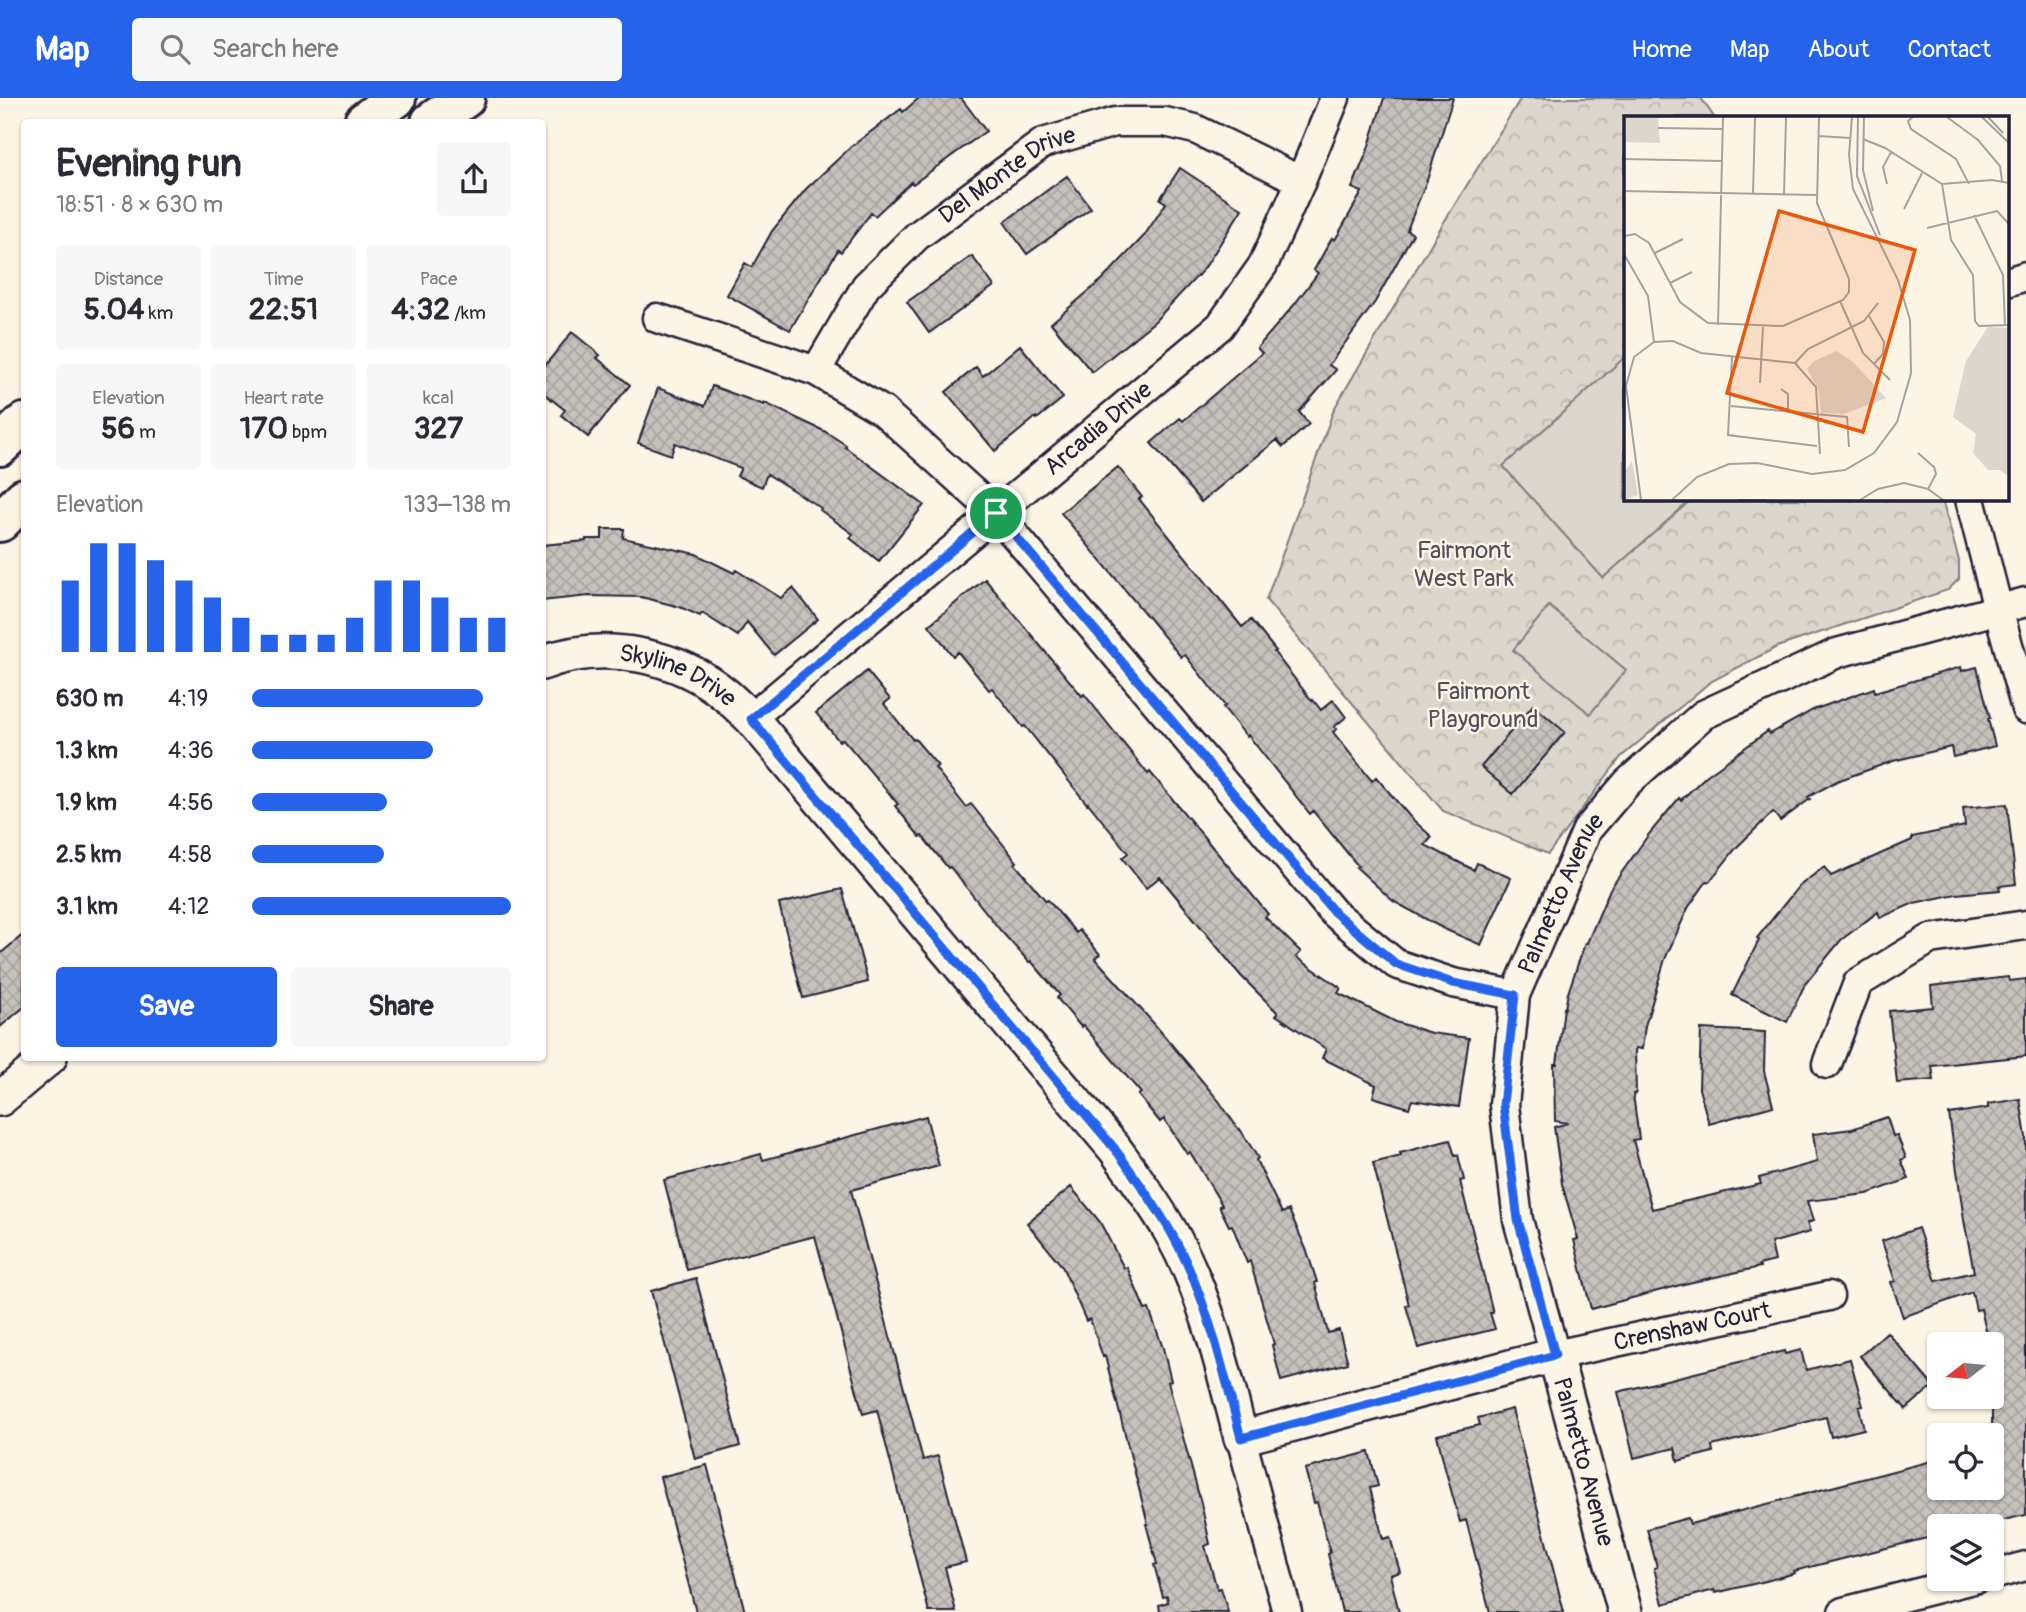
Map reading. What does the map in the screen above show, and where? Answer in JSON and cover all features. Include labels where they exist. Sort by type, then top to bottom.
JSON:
[{"type":"highway","points":[[368,119],[396,98]]},
{"type":"highway","points":[[435,119],[465,98]]},
{"type":"highway","points":[[0,446],[21,426]]},
{"type":"highway","points":[[0,522],[21,501]]},
{"type":"street","name":"Arcadia Drive","points":[[751,719],[1220,326],[1264,265],[1335,98]]},
{"type":"street","name":"Del Monte Drive","points":[[816,371],[866,286],[917,236],[1043,143],[1115,122],[1165,122],[1195,129],[1301,181]]},
{"type":"street","points":[[2008,282],[2026,276]]},
{"type":"street","points":[[657,318],[816,371],[883,411],[996,513],[1334,912],[1396,964],[1453,983],[1515,995]]},
{"type":"street","points":[[1970,500],[2026,709]]},
{"type":"street","name":"Palmetto Avenue","points":[[1625,1612],[1518,1220],[1503,1105],[1515,995],[1587,830],[1627,783],[1703,715],[1837,653],[2026,602]]},
{"type":"street","name":"Skyline Drive","points":[[546,661],[590,652],[627,652],[662,660],[694,674],[726,694],[751,719],[1106,1139],[1146,1192],[1173,1236],[1195,1282],[1213,1333],[1287,1612]]},
{"type":"street","points":[[1827,1064],[1858,983],[1930,939],[2026,925]]},
{"type":"street","points":[[0,1099],[45,1061]]},
{"type":"street","name":"Crenshaw Court","points":[[1555,1355],[1829,1296]]},
{"type":"street","points":[[1241,1438],[1555,1355]]},
{"type":"street","points":[[2004,1572],[2026,1566]]},
{"type":"street","points":[[1843,1612],[1927,1591]]},
{"type":"green space","name":"Fairmont West Park","points":[[1521,98],[1701,98],[1713,116],[1624,116],[1624,500],[1942,500],[1959,561],[1959,579],[1948,590],[1777,647],[1710,682],[1621,757],[1548,854],[1443,811],[1266,600],[1334,409]]},
{"type":"green space","points":[[1624,358],[1624,500],[1691,500],[1603,578],[1503,466]]},
{"type":"green space","points":[[1549,606],[1626,670],[1590,714],[1513,650]]},
{"type":"building","points":[[919,98],[961,98],[986,131],[913,184],[911,182],[875,216],[871,213],[841,252],[838,250],[790,330],[727,295],[745,263],[752,267],[772,231],[806,189],[852,146]]},
{"type":"building","points":[[1384,98],[1453,98],[1427,180],[1407,230],[1413,234],[1375,302],[1329,365],[1336,370],[1299,412],[1309,424],[1283,447],[1277,440],[1201,502],[1151,443],[1180,418],[1183,421],[1262,353],[1257,348],[1318,273],[1314,270],[1332,238],[1335,240],[1362,192],[1352,188]]},
{"type":"building","points":[[1180,168],[1242,209],[1204,269],[1155,321],[1092,372],[1051,323],[1103,279],[1144,236],[1166,203],[1160,199]]},
{"type":"building","points":[[1067,176],[1091,208],[1027,254],[1004,222]]},
{"type":"building","points":[[972,256],[994,286],[929,333],[907,302]]},
{"type":"building","points":[[572,332],[600,355],[597,358],[630,385],[588,437],[561,415],[565,410],[546,395],[546,364]]},
{"type":"building","points":[[1020,345],[1063,398],[995,451],[946,392],[976,367],[983,376]]},
{"type":"building","points":[[712,386],[764,405],[765,403],[824,431],[924,505],[879,561],[850,538],[853,534],[820,510],[821,508],[767,474],[762,487],[737,476],[741,468],[675,443],[671,455],[638,443],[658,388],[705,406]]},
{"type":"building","points":[[1118,467],[1142,497],[1139,499],[1242,627],[1251,620],[1321,710],[1333,700],[1346,717],[1334,727],[1337,729],[1333,732],[1372,781],[1376,777],[1411,818],[1432,837],[1425,845],[1474,870],[1477,863],[1511,878],[1481,945],[1444,929],[1393,901],[1356,867],[1358,866],[1313,811],[1310,814],[1248,735],[1247,737],[1185,655],[1181,657],[1061,513]]},
{"type":"building","points":[[602,529],[624,529],[623,538],[696,554],[734,573],[736,570],[781,598],[793,588],[818,619],[774,655],[747,622],[738,636],[702,613],[700,616],[680,607],[641,597],[589,596],[546,601],[546,545],[602,539]]},
{"type":"building","points":[[985,579],[1268,914],[1265,917],[1301,952],[1296,957],[1341,988],[1338,993],[1396,1022],[1431,1033],[1469,1038],[1459,1107],[1412,1100],[1409,1108],[1373,1097],[1376,1085],[1322,1058],[1326,1049],[1276,1015],[1278,1013],[1241,976],[1160,877],[1146,888],[1122,858],[1128,853],[1025,726],[1023,727],[992,688],[989,690],[958,652],[953,656],[929,625]]},
{"type":"building","points":[[1961,667],[1962,671],[1977,667],[1995,746],[1953,757],[1951,747],[1893,761],[1837,781],[1808,797],[1810,799],[1780,821],[1773,812],[1737,847],[1688,908],[1665,959],[1645,1026],[1642,1049],[1635,1048],[1636,1094],[1633,1094],[1639,1139],[1633,1140],[1652,1209],[1761,1184],[1759,1178],[1817,1162],[1813,1134],[1852,1129],[1887,1117],[1893,1136],[1897,1135],[1906,1158],[1901,1160],[1909,1179],[1867,1194],[1807,1201],[1813,1221],[1807,1223],[1810,1232],[1771,1243],[1775,1261],[1591,1309],[1574,1240],[1578,1239],[1562,1184],[1554,1127],[1568,1123],[1555,1121],[1554,1064],[1557,1064],[1568,993],[1585,943],[1610,889],[1649,834],[1679,798],[1681,800],[1706,776],[1768,731],[1770,734],[1813,710],[1874,688],[1875,692]]},
{"type":"building","points":[[867,671],[890,699],[884,704],[938,766],[935,768],[966,807],[971,804],[1046,901],[1048,900],[1076,933],[1079,930],[1100,954],[1095,958],[1156,1026],[1240,1129],[1258,1158],[1256,1160],[1282,1213],[1289,1210],[1317,1282],[1315,1283],[1328,1333],[1339,1330],[1348,1363],[1281,1381],[1272,1345],[1274,1344],[1250,1261],[1247,1263],[1232,1225],[1229,1226],[1219,1206],[1222,1205],[1190,1152],[1187,1154],[1164,1119],[1160,1122],[1138,1095],[1141,1093],[1083,1025],[1081,1027],[1057,998],[1060,995],[1031,961],[1029,962],[1001,931],[950,867],[948,868],[922,836],[920,837],[895,806],[898,804],[843,739],[839,741],[816,713]]},
{"type":"building","points":[[1533,705],[1565,732],[1513,794],[1481,767]]},
{"type":"building","points":[[2007,804],[2016,884],[1999,886],[2000,890],[1956,894],[1914,903],[1880,918],[1878,912],[1841,940],[1805,984],[1787,1022],[1732,995],[1759,940],[1757,938],[1798,887],[1824,867],[1831,876],[1912,840],[1912,837],[1965,826],[1963,808]]},
{"type":"building","points":[[842,889],[868,982],[803,998],[779,904]]},
{"type":"building","points":[[21,936],[21,1010],[0,1027],[0,954]]},
{"type":"building","points":[[2008,977],[2009,981],[2026,979],[2026,1056],[1932,1066],[1934,1080],[1897,1083],[1889,1011],[1933,1007],[1931,986]]},
{"type":"building","points":[[1701,1029],[1765,1032],[1764,1071],[1773,1106],[1709,1124],[1699,1089]]},
{"type":"building","points":[[2020,1099],[2026,1137],[2026,1515],[2004,1520],[2004,1514],[1927,1514],[1927,1538],[1794,1571],[1795,1573],[1766,1581],[1715,1593],[1714,1590],[1663,1604],[1647,1529],[1688,1518],[1690,1524],[1927,1462],[1927,1500],[2004,1500],[2004,1423],[1992,1423],[1992,1409],[2004,1409],[2004,1332],[1986,1332],[1981,1309],[1976,1310],[1972,1292],[1903,1317],[1891,1282],[1895,1281],[1882,1241],[1918,1228],[1936,1281],[1974,1272],[1949,1114],[1988,1108],[1988,1104]]},
{"type":"building","points":[[926,1116],[939,1166],[851,1190],[923,1460],[938,1456],[966,1562],[945,1567],[956,1612],[929,1612],[877,1410],[863,1414],[815,1236],[687,1270],[664,1180],[761,1154],[763,1160]]},
{"type":"building","points":[[1450,1140],[1455,1156],[1458,1155],[1464,1180],[1460,1181],[1495,1329],[1418,1348],[1373,1163]]},
{"type":"building","points":[[1071,1187],[1100,1222],[1124,1268],[1127,1267],[1145,1310],[1149,1309],[1163,1348],[1171,1381],[1168,1382],[1201,1503],[1210,1544],[1205,1546],[1217,1589],[1221,1588],[1228,1612],[1160,1612],[1159,1605],[1168,1602],[1167,1596],[1163,1597],[1154,1565],[1157,1564],[1148,1524],[1105,1356],[1103,1357],[1090,1319],[1086,1321],[1062,1266],[1027,1223]]},
{"type":"building","points":[[696,1278],[740,1446],[695,1459],[651,1291]]},
{"type":"building","points":[[1887,1332],[1927,1379],[1927,1391],[1906,1409],[1860,1356]]},
{"type":"building","points":[[1801,1350],[1806,1370],[1850,1359],[1863,1406],[1859,1407],[1864,1429],[1831,1437],[1826,1417],[1712,1446],[1713,1452],[1678,1461],[1675,1448],[1634,1458],[1618,1392],[1784,1351],[1785,1354]]},
{"type":"building","points":[[1512,1409],[1564,1612],[1490,1612],[1466,1520],[1460,1522],[1446,1472],[1437,1435],[1480,1425],[1478,1418]]},
{"type":"building","points":[[1369,1452],[1378,1486],[1370,1488],[1383,1539],[1390,1537],[1400,1572],[1390,1575],[1399,1612],[1342,1612],[1317,1502],[1314,1503],[1305,1469]]},
{"type":"building","points":[[707,1465],[745,1612],[696,1612],[660,1477]]},
{"type":"route","points":[[996,513],[1334,912],[1396,964],[1453,983],[1515,995],[1503,1105],[1518,1220],[1555,1355],[1241,1438],[1213,1333],[1195,1282],[1173,1236],[1146,1192],[1115,1149],[751,719],[996,513]]},
{"type":"park label","name":"Fairmont Playground","points":[[1483,705]]}]
